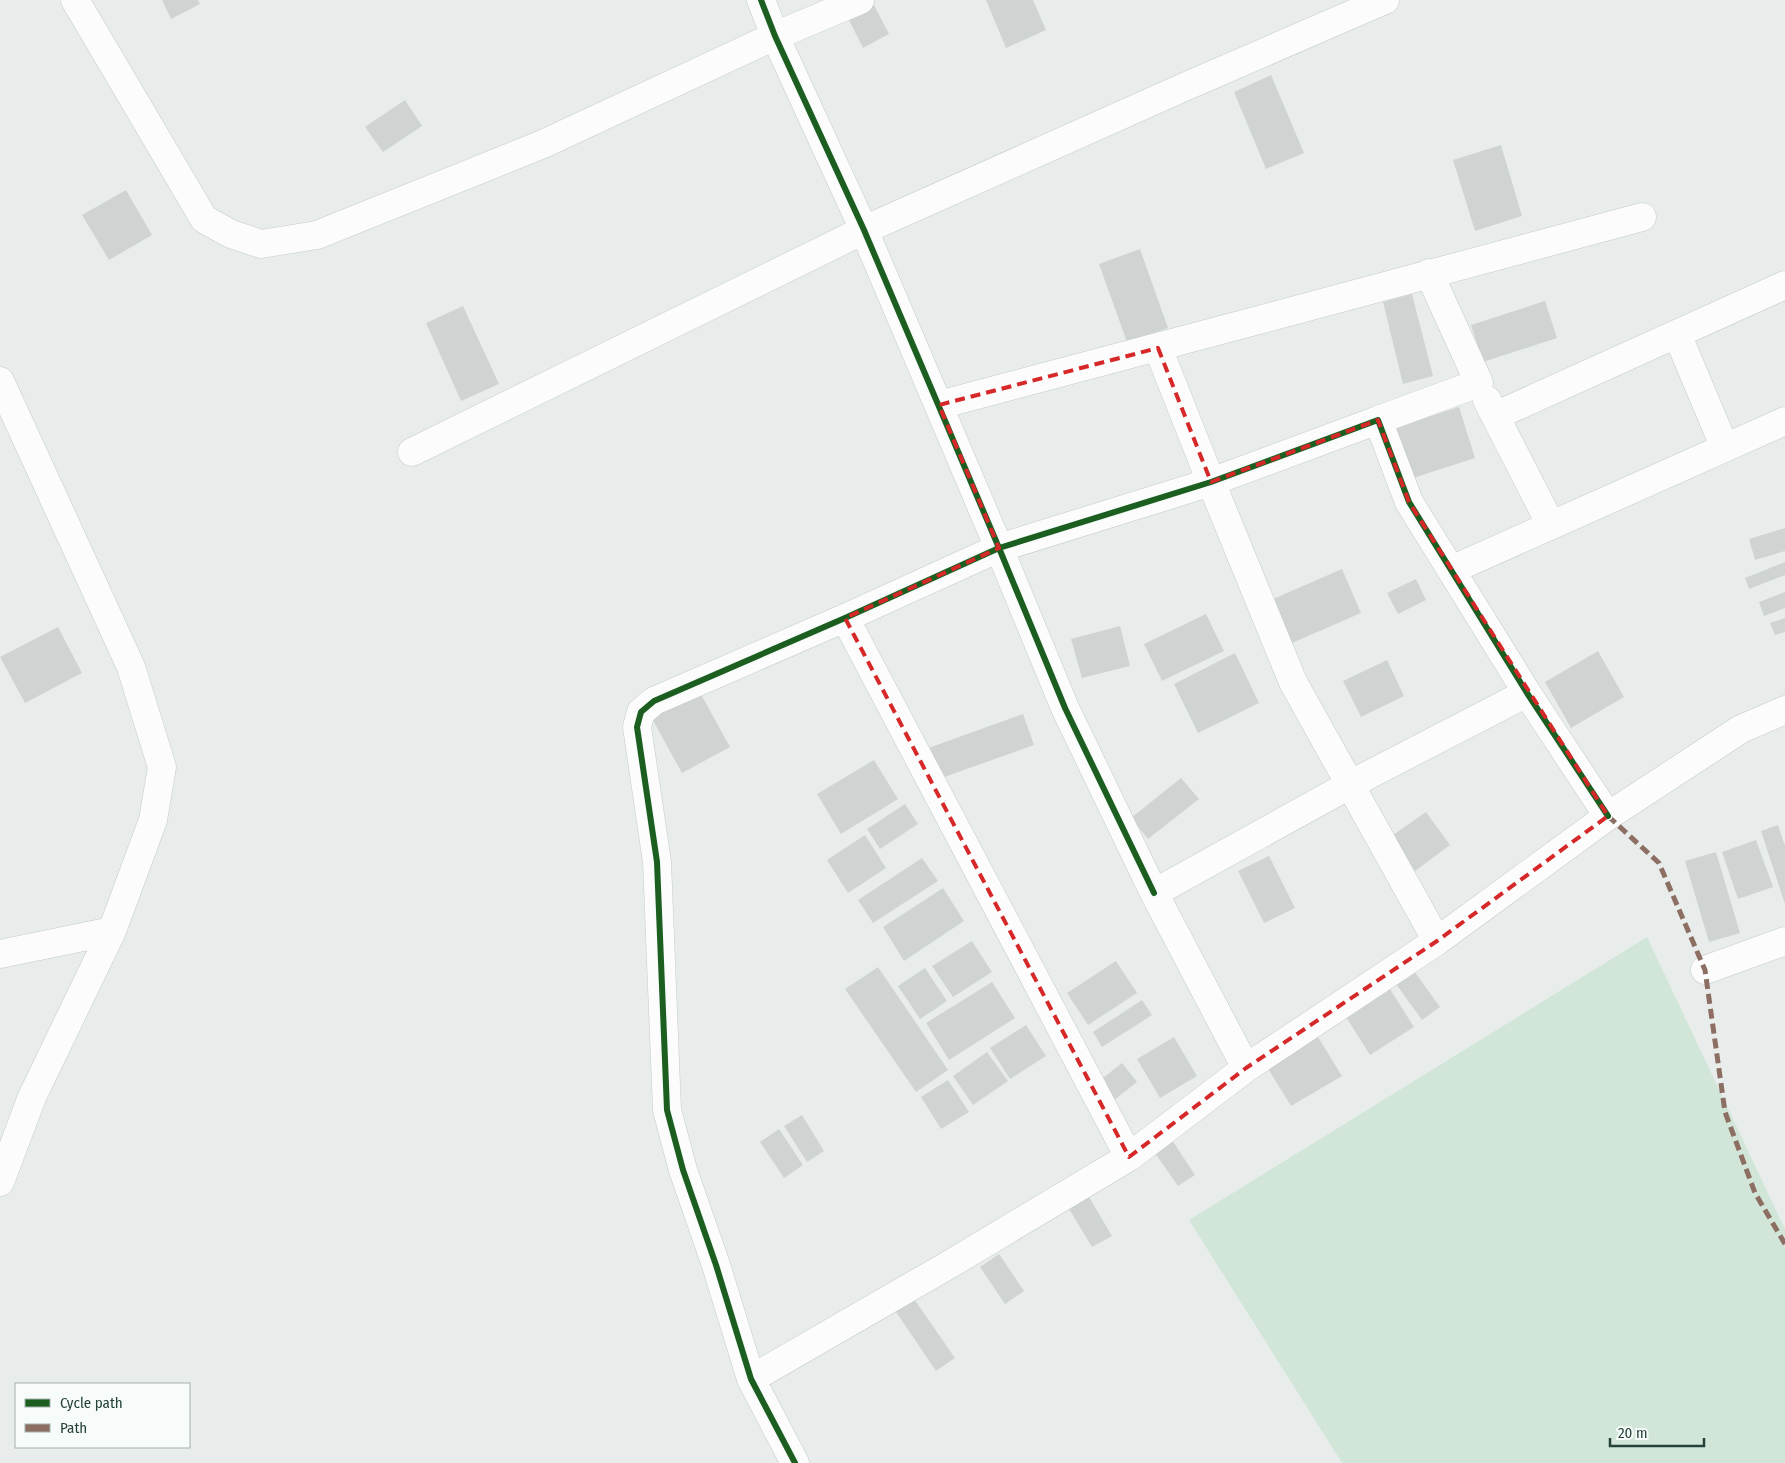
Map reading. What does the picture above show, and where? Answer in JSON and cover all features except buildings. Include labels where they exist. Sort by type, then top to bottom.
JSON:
[{"type":"street","points":[[75,0],[204,219],[231,234],[262,244],[318,235],[542,144],[775,36],[860,0]]},
{"type":"street","points":[[761,0],[775,36],[864,230],[1065,708],[1154,893],[1246,1068]]},
{"type":"street","points":[[412,452],[864,230],[1332,10],[1385,0]]},
{"type":"street","points":[[939,405],[1158,348],[1429,273],[1642,217]]},
{"type":"street","points":[[1429,273],[1479,383],[1551,525]]},
{"type":"street","points":[[1495,416],[1785,285]]},
{"type":"street","points":[[1677,334],[1725,448]]},
{"type":"street","points":[[1158,348],[1210,482],[1293,682],[1437,941]]},
{"type":"street","points":[[0,382],[131,667],[162,767],[153,820],[112,931],[32,1097],[0,1182]]},
{"type":"street","points":[[795,1463],[751,1379],[716,1265],[683,1170],[667,1110],[657,862],[637,727],[641,712],[654,701],[845,618],[999,548],[1210,482],[1479,383]]},
{"type":"street","points":[[1378,420],[1409,502],[1527,693],[1608,816]]},
{"type":"street","points":[[1451,570],[1785,421]]},
{"type":"street","points":[[845,618],[1129,1157]]},
{"type":"street","points":[[1154,893],[1351,784],[1527,693]]},
{"type":"street","points":[[751,1379],[1129,1157],[1246,1068],[1437,941],[1608,816],[1741,729],[1785,710]]},
{"type":"street","points":[[0,954],[112,931]]},
{"type":"street","points":[[1705,970],[1785,941]]},
{"type":"highlighted area","points":[[1158,348],[1211,482],[1378,420],[1409,502],[1608,816],[1437,941],[1246,1068],[1129,1157],[845,618],[999,548],[939,405]]},
{"type":"green space","points":[[1647,937],[1785,1229],[1785,1463],[1342,1463],[1189,1220]]},
{"type":"marked path","points":[[1608,816],[1659,863],[1705,970],[1725,1112],[1755,1193],[1785,1244]]},
{"type":"cycle path","points":[[761,0],[775,36],[864,230],[999,548],[1211,482],[1378,420],[1409,502],[1527,693],[1608,816]]},
{"type":"cycle path","points":[[795,1463],[751,1379],[716,1265],[683,1170],[667,1110],[657,862],[637,727],[641,712],[654,701],[845,618],[999,548],[1065,708],[1154,893]]}]
